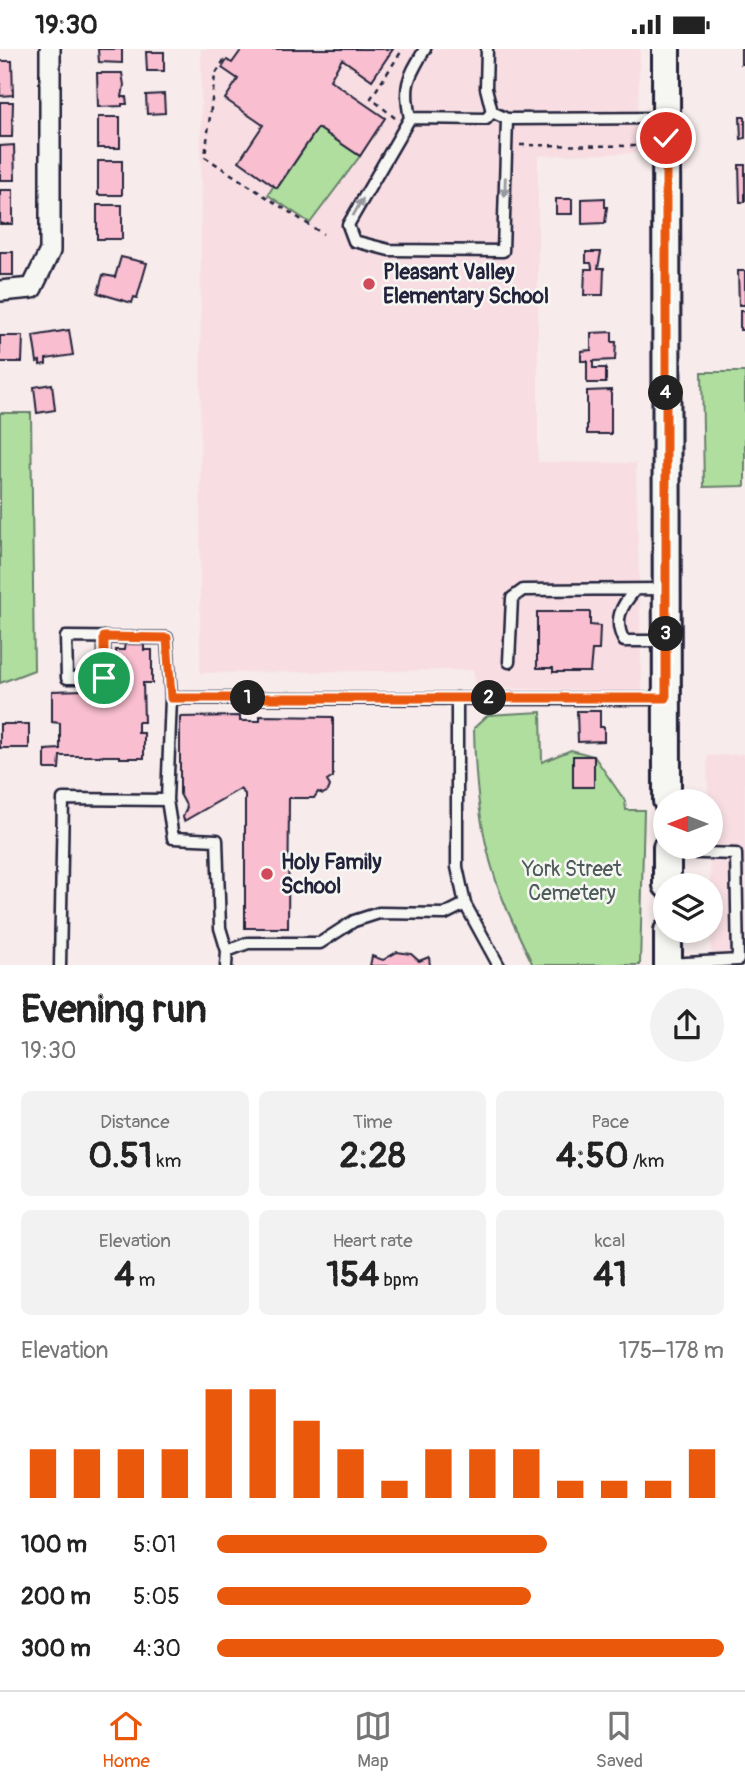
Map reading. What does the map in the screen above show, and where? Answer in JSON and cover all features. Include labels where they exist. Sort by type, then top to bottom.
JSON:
[{"type":"main road","points":[[666,49],[667,789]]},
{"type":"main road","points":[[668,943],[668,965]]},
{"type":"street","points":[[0,291],[32,288],[50,251],[50,49]]},
{"type":"lane","points":[[425,49],[407,82],[406,99],[410,118],[348,225],[354,241],[388,250],[503,251],[507,119]]},
{"type":"lane","points":[[487,49],[486,88],[492,112]]},
{"type":"lane","points":[[410,118],[486,120],[492,112]]},
{"type":"lane","points":[[492,112],[507,119],[666,118]]},
{"type":"lane","points":[[509,662],[512,598],[523,590],[666,589]]},
{"type":"lane","points":[[635,590],[621,607],[618,618],[624,641],[666,641]]},
{"type":"lane","points":[[104,637],[104,678],[67,678],[66,637],[104,637],[167,638],[171,698],[167,800],[173,838],[218,840],[220,928],[227,951],[226,965]]},
{"type":"lane","points":[[171,698],[666,698]]},
{"type":"lane","points":[[457,698],[457,867],[465,904],[499,965]]},
{"type":"lane","points":[[60,965],[63,799],[167,800]]},
{"type":"lane","points":[[668,965],[738,960],[736,854],[723,853]]},
{"type":"lane","points":[[227,951],[248,943],[320,943],[354,921],[379,913],[445,914],[465,904]]},
{"type":"path","points":[[396,118],[371,98],[403,49]]},
{"type":"path","points":[[224,60],[215,75],[205,157],[323,234]]},
{"type":"path","points":[[516,145],[639,146]]},
{"type":"shaded area","name":"Pleasant Valley Elementary School","points":[[201,49],[640,49],[637,153],[538,156],[538,462],[636,463],[642,692],[476,688],[473,670],[200,673]]},
{"type":"shaded area","points":[[745,754],[745,965],[711,965],[711,943],[723,943],[723,873],[710,873],[710,859],[723,859],[723,789],[708,789],[707,756]]},
{"type":"green space","points":[[318,128],[360,156],[310,223],[268,195],[274,185],[278,187]]},
{"type":"green space","points":[[702,372],[745,372],[745,486],[704,487]]},
{"type":"green space","points":[[0,413],[31,413],[34,670],[0,683]]},
{"type":"green space","name":"York Street Cemetery","points":[[541,712],[542,762],[571,750],[594,756],[625,801],[626,810],[644,810],[640,965],[533,965],[504,902],[490,860],[481,816],[474,728],[488,715]]},
{"type":"building","points":[[98,49],[122,49],[122,63],[99,62]]},
{"type":"building","points":[[242,49],[393,49],[372,80],[342,59],[330,80],[385,118],[360,156],[318,128],[277,188],[239,161],[263,125],[225,99],[238,79],[222,68],[227,60],[232,63]]},
{"type":"building","points":[[741,49],[745,49],[745,64],[741,64]]},
{"type":"building","points":[[146,52],[164,52],[164,71],[147,71]]},
{"type":"building","points":[[0,61],[12,61],[13,95],[0,96]]},
{"type":"building","points":[[97,73],[122,73],[122,97],[126,97],[127,104],[98,107]]},
{"type":"building","points":[[164,94],[165,113],[147,114],[146,95]]},
{"type":"building","points":[[0,102],[13,102],[12,137],[0,137]]},
{"type":"building","points":[[98,117],[120,117],[120,148],[98,148]]},
{"type":"building","points":[[740,117],[745,117],[745,138],[741,139]]},
{"type":"building","points":[[14,145],[15,180],[0,180],[0,146]]},
{"type":"building","points":[[98,161],[122,161],[122,195],[98,195]]},
{"type":"building","points":[[739,165],[745,165],[745,202],[740,202]]},
{"type":"building","points":[[0,190],[13,190],[13,224],[0,224]]},
{"type":"building","points":[[605,198],[605,223],[582,224],[582,199]]},
{"type":"building","points":[[556,199],[572,199],[572,214],[556,214]]},
{"type":"building","points":[[97,205],[122,205],[122,239],[97,239]]},
{"type":"building","points":[[0,252],[13,252],[13,275],[0,275]]},
{"type":"building","points":[[586,252],[601,252],[598,268],[604,268],[603,295],[584,295],[585,269],[592,269],[591,263],[586,263]]},
{"type":"building","points":[[121,257],[147,263],[137,298],[134,297],[132,303],[98,293],[103,275],[115,277]]},
{"type":"building","points":[[738,271],[745,271],[745,305],[739,305]]},
{"type":"building","points":[[740,311],[745,311],[745,330],[740,330]]},
{"type":"building","points":[[69,330],[73,355],[46,359],[46,364],[40,365],[40,361],[37,362],[33,336]]},
{"type":"building","points":[[612,332],[612,342],[616,342],[615,360],[593,361],[593,368],[606,368],[606,383],[587,383],[587,361],[581,361],[581,351],[591,350],[591,333]]},
{"type":"building","points":[[0,336],[23,336],[22,362],[0,362]]},
{"type":"building","points":[[52,384],[55,410],[37,413],[34,387]]},
{"type":"building","points":[[611,390],[611,434],[587,434],[587,391]]},
{"type":"building","points":[[537,612],[590,612],[590,625],[600,626],[599,650],[592,650],[590,672],[553,672],[553,668],[537,668]]},
{"type":"building","points":[[125,642],[144,642],[144,650],[152,650],[152,683],[143,683],[144,722],[138,722],[138,733],[144,733],[144,758],[60,756],[59,769],[45,769],[45,750],[60,749],[60,723],[52,722],[52,691],[117,689],[116,650],[124,650]]},
{"type":"building","points":[[577,711],[600,711],[600,727],[604,727],[604,741],[578,742]]},
{"type":"building","name":"Holy Family School","points":[[240,716],[240,721],[260,721],[260,716],[333,717],[333,777],[327,781],[330,786],[328,791],[323,794],[318,792],[314,798],[289,798],[288,928],[245,928],[245,794],[240,789],[184,821],[183,817],[187,807],[180,794],[180,717]]},
{"type":"building","points":[[0,724],[29,724],[29,748],[0,748]]},
{"type":"building","points":[[573,756],[594,756],[594,787],[573,787]]},
{"type":"building","points":[[397,952],[411,954],[419,961],[429,957],[430,965],[370,965],[372,956],[383,960]]},
{"type":"place","name":"Pleasant Valley Elementary School","points":[[369,284]]},
{"type":"place","name":"Holy Family School","points":[[267,874]]},
{"type":"route","points":[[104,678],[104,637],[167,638],[171,698],[666,698],[666,138]]}]
